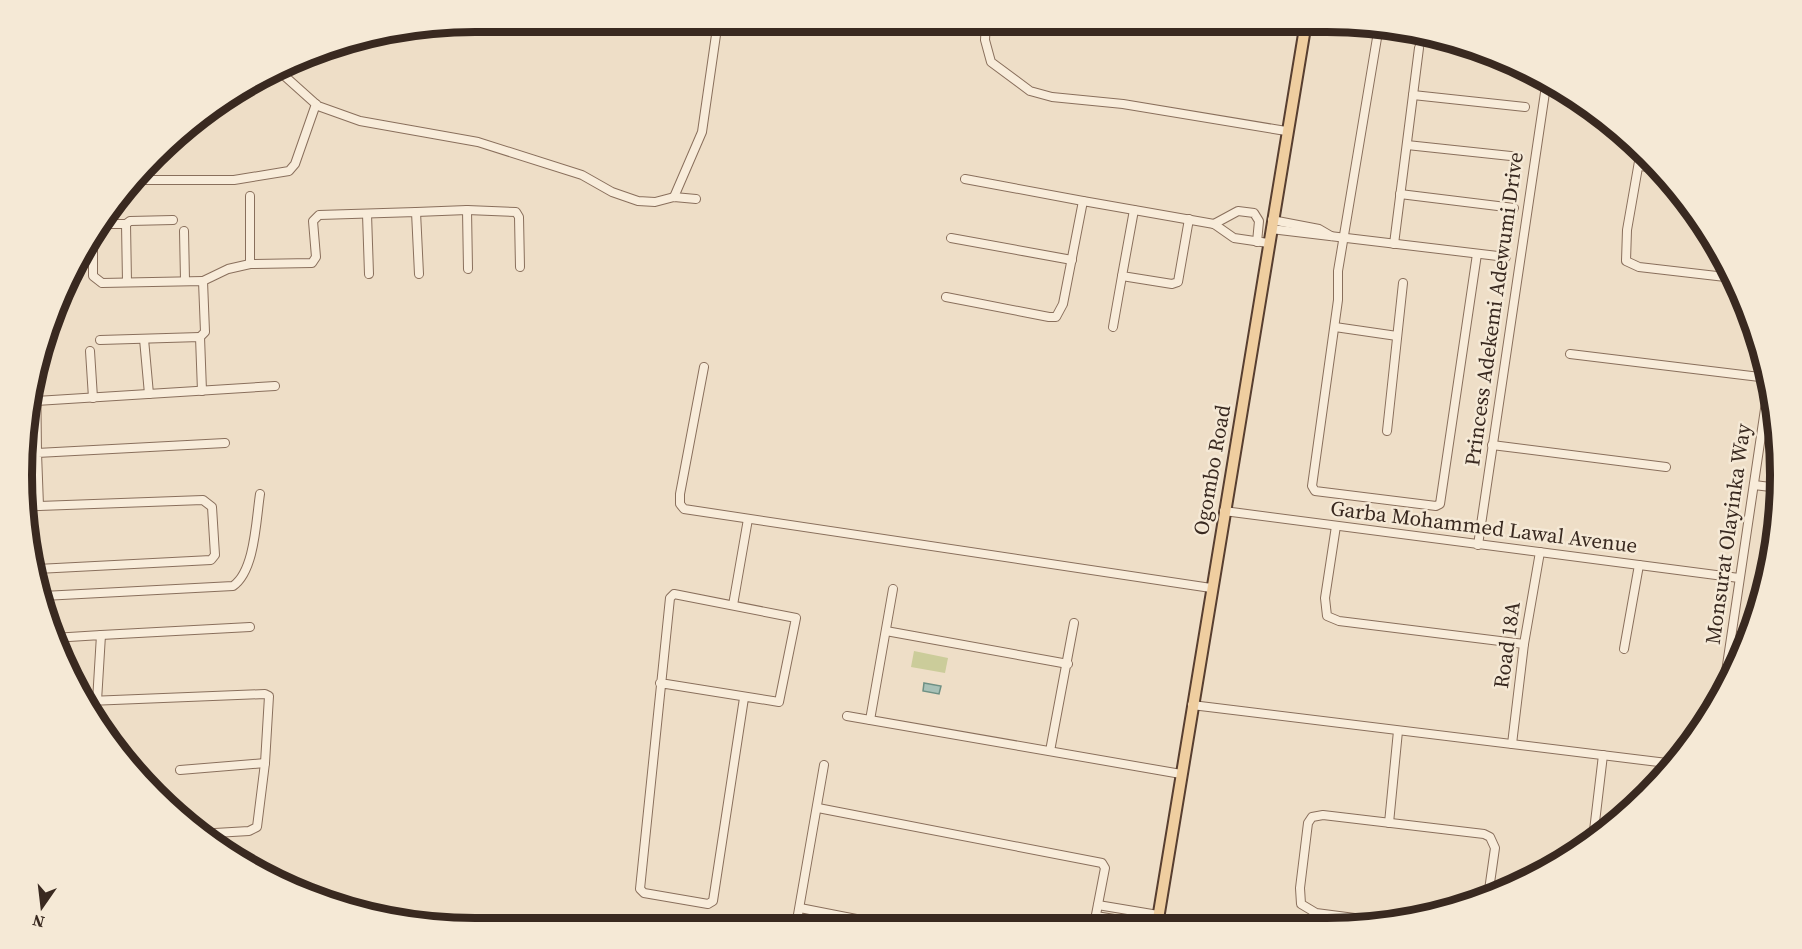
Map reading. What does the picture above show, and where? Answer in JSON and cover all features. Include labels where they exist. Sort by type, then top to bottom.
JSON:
[{"type":"main road","name":"Ogombo Road","points":[[1157,918],[1224,511],[1262,243],[1271,225],[1304,32]]},
{"type":"street","points":[[674,197],[702,132],[716,32]]},
{"type":"street","points":[[986,32],[987,54],[991,62],[1030,91],[1052,97],[1123,104],[1286,131]]},
{"type":"street","points":[[1378,34],[1337,280],[1339,293],[1335,327],[1312,489],[1319,492],[1438,505],[1441,501],[1477,254]]},
{"type":"street","points":[[1394,244],[1419,48]]},
{"type":"street","points":[[283,75],[316,104],[360,121],[478,142],[582,175],[626,198],[655,202],[674,197],[696,199]]},
{"type":"street","name":"Princess Adekemi Adewumi Drive","points":[[1478,545],[1545,89]]},
{"type":"street","points":[[1413,95],[1526,107]]},
{"type":"street","points":[[143,180],[234,180],[289,171],[295,164],[316,104]]},
{"type":"street","points":[[1407,145],[1520,157]]},
{"type":"street","points":[[1640,160],[1625,251],[1628,262],[1639,267],[1724,277]]},
{"type":"street","points":[[1639,166],[1646,167]]},
{"type":"street","points":[[966,179],[1214,224],[1234,238],[1262,243],[1259,221],[1254,213],[1238,211],[1214,224]]},
{"type":"street","points":[[1400,194],[1514,208]]},
{"type":"street","points":[[250,196],[250,264]]},
{"type":"street","points":[[946,297],[1049,317],[1056,316],[1063,304],[1083,201]]},
{"type":"street","points":[[467,210],[468,269]]},
{"type":"street","points":[[93,250],[93,276],[102,283],[203,281],[228,269],[250,264],[312,263],[316,257],[315,218],[319,215],[467,210],[516,212],[519,217],[520,267]]},
{"type":"street","points":[[1113,327],[1134,210]]},
{"type":"street","points":[[416,212],[419,274]]},
{"type":"street","points":[[367,214],[369,274]]},
{"type":"street","points":[[1122,276],[1175,284],[1179,278],[1189,219]]},
{"type":"street","points":[[109,224],[173,220]]},
{"type":"street","points":[[126,224],[127,282]]},
{"type":"street","points":[[1271,225],[1332,236],[1506,257]]},
{"type":"street","points":[[184,231],[185,280]]},
{"type":"street","points":[[951,238],[1072,260]]},
{"type":"street","points":[[100,340],[200,337],[205,332],[203,281]]},
{"type":"street","points":[[1387,431],[1403,283]]},
{"type":"street","points":[[1335,327],[1397,336]]},
{"type":"street","points":[[200,337],[202,391]]},
{"type":"street","points":[[144,339],[149,394]]},
{"type":"street","points":[[90,351],[93,398]]},
{"type":"street","points":[[1569,354],[1760,379]]},
{"type":"street","points":[[704,367],[680,504],[684,509],[1211,588]]},
{"type":"street","points":[[38,401],[275,386]]},
{"type":"street","name":"Monsurat Olayinka Way","points":[[1732,656],[1739,578],[1765,406]]},
{"type":"street","points":[[36,410],[39,506]]},
{"type":"street","points":[[32,454],[225,443]]},
{"type":"street","points":[[1492,445],[1666,467]]},
{"type":"street","points":[[1754,484],[1770,487]]},
{"type":"street","points":[[49,596],[233,586],[242,580],[249,565],[260,494]]},
{"type":"street","points":[[32,506],[203,500],[212,507],[215,555],[211,560],[42,569]]},
{"type":"street","name":"Garba Mohammed Lawal Avenue","points":[[1224,511],[1739,578]]},
{"type":"street","points":[[733,605],[748,519]]},
{"type":"street","points":[[1336,526],[1325,598],[1327,616],[1339,621],[1524,644]]},
{"type":"street","name":"Road 18A","points":[[1512,744],[1524,644],[1540,552]]},
{"type":"street","points":[[1624,649],[1639,565]]},
{"type":"street","points":[[870,720],[893,589]]},
{"type":"street","points":[[660,683],[780,702],[797,620],[795,616],[671,595],[660,683],[640,889],[644,893],[708,904],[712,901],[744,698]]},
{"type":"street","points":[[1050,751],[1074,623]]},
{"type":"street","points":[[63,637],[250,627]]},
{"type":"street","points":[[886,631],[1068,664]]},
{"type":"street","points":[[93,700],[101,635]]},
{"type":"street","points":[[94,701],[265,694],[270,699],[257,827],[249,831],[215,833]]},
{"type":"street","points":[[1192,705],[1664,763]]},
{"type":"street","points":[[847,716],[1181,774]]},
{"type":"street","points":[[1389,823],[1398,730]]},
{"type":"street","points":[[1594,828],[1603,755]]},
{"type":"street","points":[[180,770],[265,763]]},
{"type":"street","points":[[798,918],[824,765]]},
{"type":"street","points":[[818,808],[1102,863],[1105,868],[1096,916],[1108,918]]},
{"type":"street","points":[[1355,917],[1316,912],[1304,907],[1299,900],[1307,829],[1312,817],[1323,815],[1472,831],[1490,837],[1495,848],[1489,887]]},
{"type":"street","points":[[1098,905],[1149,918]]},
{"type":"street","points":[[800,908],[851,918]]},
{"type":"green space","points":[[914,651],[948,658],[945,673],[911,667]]},
{"type":"shaded area","points":[[924,683],[941,686],[939,694],[923,691]]}]
